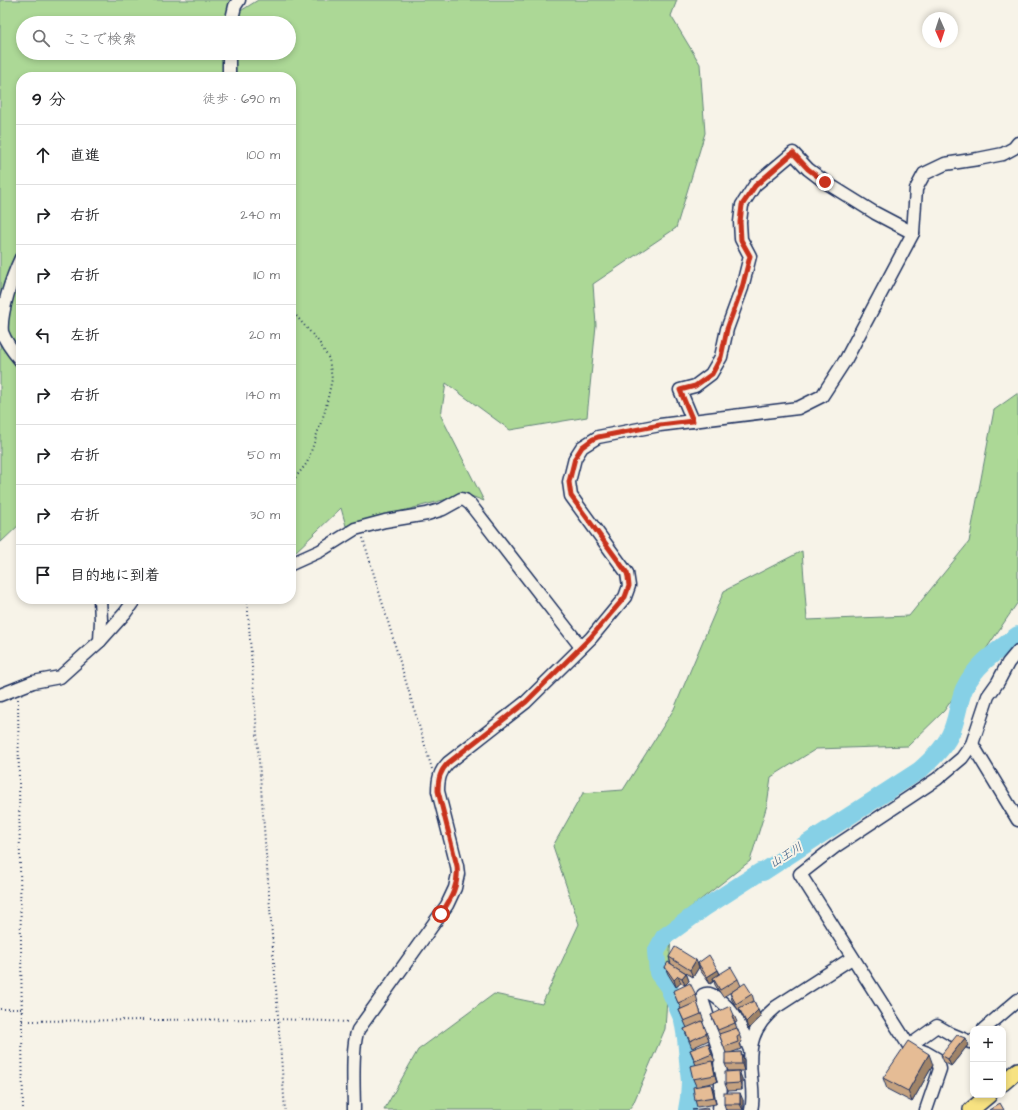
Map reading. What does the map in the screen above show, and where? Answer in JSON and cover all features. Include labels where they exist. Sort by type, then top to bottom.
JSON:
[{"type":"main road","points":[[1006,1080],[1018,1070]]},
{"type":"main road","points":[[971,1110],[985,1098]]},
{"type":"street","points":[[233,16],[235,6],[239,0]]},
{"type":"street","points":[[229,60],[229,72]]},
{"type":"street","points":[[354,1110],[356,1035],[363,1022],[441,914],[455,888],[458,874],[457,866],[438,791],[440,774],[448,763],[526,702],[581,647],[622,601],[628,592],[629,581],[624,569],[571,496],[569,482],[575,458],[582,447],[598,437],[660,425],[798,408],[822,396],[846,359],[913,233],[916,189],[924,174],[945,164],[1003,154],[1014,148],[1018,143]]},
{"type":"street","points":[[693,421],[680,390],[695,386],[712,374],[721,357],[727,329],[742,288],[750,256],[741,240],[740,222],[742,205],[755,186],[793,153],[808,169],[825,182],[874,213],[913,233]]},
{"type":"street","points":[[16,271],[1,309],[2,332],[16,355]]},
{"type":"street","points":[[296,562],[315,554],[350,531],[360,527],[427,514],[443,509],[461,499],[465,500],[470,504],[581,647]]},
{"type":"street","points":[[100,604],[102,620],[100,641]]},
{"type":"street","points":[[0,695],[33,682],[60,677],[100,641],[131,604]]},
{"type":"street","points":[[926,1110],[940,1069],[937,1059],[925,1052],[909,1046],[800,874],[836,846],[937,779],[962,758],[972,744],[974,733],[988,696],[998,682],[1008,663],[1018,651]]},
{"type":"street","points":[[972,744],[1018,820]]},
{"type":"street","points":[[751,1110],[752,1097],[750,1050],[755,1030],[771,1011],[852,958]]},
{"type":"street","points":[[719,1110],[721,1084],[720,1054],[702,999],[703,995],[708,993],[713,995],[731,1009],[739,1022],[750,1050]]},
{"type":"street","points":[[988,1026],[1018,1000]]},
{"type":"street","points":[[909,1046],[937,1026],[970,1042]]},
{"type":"path","points":[[296,316],[319,342],[329,359],[332,379],[325,411],[307,463],[296,477]]},
{"type":"path","points":[[360,527],[429,765],[432,770],[440,774]]},
{"type":"path","points":[[246,604],[285,1110]]},
{"type":"path","points":[[18,687],[23,1110]]},
{"type":"path","points":[[0,1009],[22,1009]]},
{"type":"path","points":[[22,1021],[278,1019],[363,1022]]},
{"type":"green space","points":[[0,0],[240,0],[239,12],[258,0],[677,0],[671,16],[700,64],[705,133],[676,228],[593,284],[596,325],[587,417],[510,430],[446,383],[441,416],[484,501],[466,494],[346,526],[341,508],[296,551],[296,72],[236,72],[235,60],[296,60],[296,16],[16,16],[16,60],[234,60],[233,72],[16,72],[16,353],[2,331],[16,360],[16,528],[0,543]]},
{"type":"green space","points":[[1018,393],[1018,602],[944,711],[908,746],[816,749],[771,777],[767,805],[750,861],[672,922],[665,1029],[633,1104],[628,1110],[384,1110],[418,1050],[494,994],[542,1004],[579,924],[553,846],[583,793],[623,790],[674,709],[724,591],[802,551],[807,620],[909,616],[969,542],[994,410]]},
{"type":"building","points":[[675,947],[696,960],[690,970],[669,957]]},
{"type":"building","points":[[709,955],[718,970],[707,977],[698,963]]},
{"type":"building","points":[[668,962],[686,973],[682,978],[678,976],[674,980],[665,967]]},
{"type":"building","points":[[731,967],[738,979],[720,990],[713,978]]},
{"type":"building","points":[[690,983],[696,995],[678,1003],[673,991]]},
{"type":"building","points":[[745,983],[752,994],[736,1004],[730,993]]},
{"type":"building","points":[[754,1001],[758,1010],[746,1022],[739,1008]]},
{"type":"building","points":[[697,1002],[701,1014],[684,1021],[679,1010]]},
{"type":"building","points":[[730,1006],[734,1015],[732,1016],[735,1023],[718,1030],[711,1015]]},
{"type":"building","points":[[702,1021],[707,1033],[690,1041],[684,1029]]},
{"type":"building","points":[[737,1028],[740,1035],[737,1037],[738,1042],[724,1047],[719,1034]]},
{"type":"building","points":[[957,1035],[965,1038],[948,1059],[941,1055]]},
{"type":"building","points":[[908,1041],[929,1054],[908,1091],[883,1078]]},
{"type":"building","points":[[708,1043],[712,1054],[695,1061],[690,1050]]},
{"type":"building","points":[[741,1052],[742,1064],[725,1064],[725,1053]]},
{"type":"building","points":[[712,1061],[715,1075],[693,1079],[690,1066]]},
{"type":"building","points":[[739,1071],[740,1083],[725,1084],[725,1072]]},
{"type":"building","points":[[711,1084],[714,1097],[695,1100],[693,1087]]},
{"type":"building","points":[[724,1093],[740,1093],[740,1104],[724,1104]]},
{"type":"building","points":[[1000,1103],[1004,1110],[989,1110]]},
{"type":"building","points":[[707,1108],[708,1110],[692,1110]]},
{"type":"waterway","name":"山王川","points":[[687,1110],[690,1082],[683,1020],[668,986],[658,973],[656,952],[664,937],[704,908],[760,872],[763,872],[920,770],[940,750],[950,735],[964,689],[974,673],[981,665],[1018,635]]},
{"type":"route","points":[[441,914],[452,896],[458,874],[438,791],[438,780],[444,767],[508,718],[526,702],[590,638],[628,592],[629,581],[627,573],[571,496],[569,486],[570,475],[578,452],[587,443],[598,437],[660,425],[693,421],[680,390],[695,386],[712,374],[721,357],[727,329],[742,288],[750,256],[741,240],[740,222],[742,205],[755,186],[793,153],[808,169],[825,182]]}]
